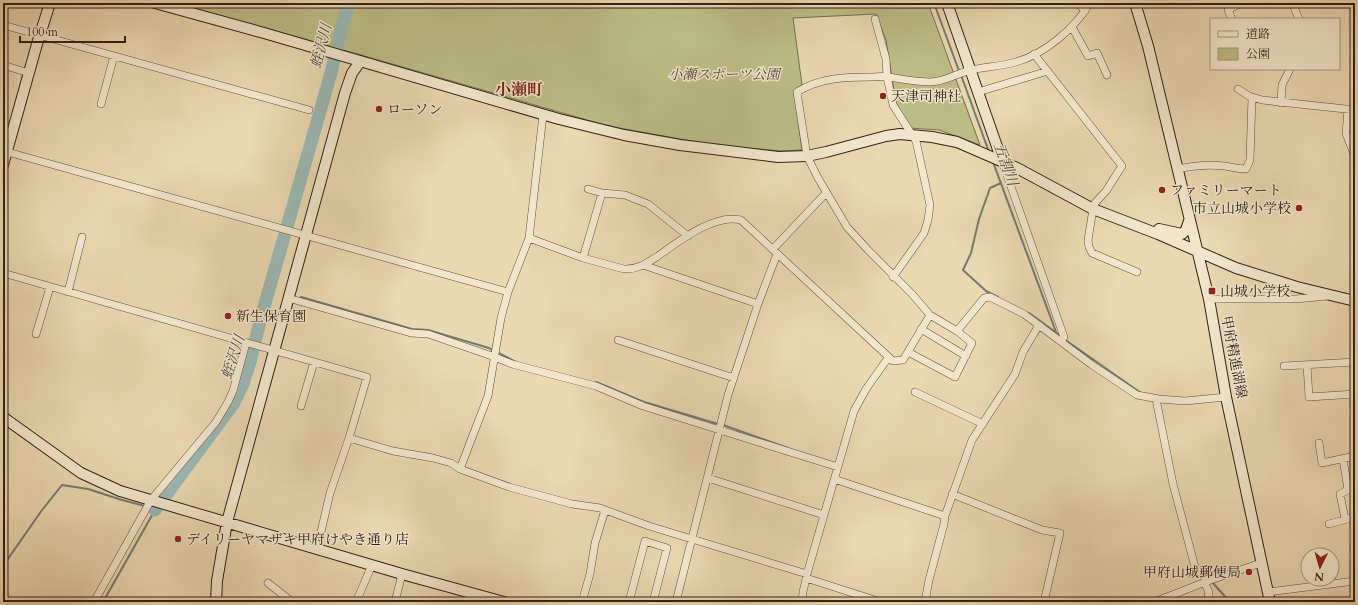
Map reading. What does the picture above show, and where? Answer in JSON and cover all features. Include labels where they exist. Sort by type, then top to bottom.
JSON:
[{"type":"street","points":[[3,164],[5,151],[50,3]]},
{"type":"street","points":[[155,3],[543,115],[624,135],[680,145],[778,157],[807,156],[886,136],[900,134],[957,142],[995,158],[1093,209],[1143,228],[1243,270],[1297,287],[1355,302]]},
{"type":"street","points":[[946,3],[968,71],[978,92],[995,158],[1064,337],[1061,341]]},
{"type":"street","points":[[1078,3],[1085,11]]},
{"type":"street","points":[[908,352],[955,377],[972,343],[930,315],[912,294],[893,277],[847,227],[826,193],[807,156],[797,92],[806,87],[827,80],[854,77],[887,77],[902,80],[932,82],[947,79],[968,71],[1015,62],[1034,54],[1062,36],[1072,27],[1090,3]]},
{"type":"street","name":"甲府精進湖線","points":[[1135,3],[1148,46],[1209,299],[1226,397],[1269,597]]},
{"type":"street","points":[[1232,18],[1228,10],[1233,5],[1242,3]]},
{"type":"street","points":[[1292,3],[1299,18]]},
{"type":"street","points":[[1352,3],[1355,11]]},
{"type":"street","points":[[875,20],[886,59],[887,77],[893,105],[916,141],[930,205],[924,233],[893,277]]},
{"type":"street","points":[[3,25],[309,110]]},
{"type":"street","points":[[1072,27],[1088,56],[1097,52],[1107,75]]},
{"type":"street","points":[[1034,54],[1122,166],[1093,209],[1088,240],[1092,253],[1137,272]]},
{"type":"street","points":[[101,104],[114,56]]},
{"type":"street","points":[[216,602],[218,573],[228,522],[288,298],[302,235],[352,72],[360,62]]},
{"type":"street","points":[[3,65],[29,73]]},
{"type":"street","points":[[1282,103],[1282,85],[1290,70]]},
{"type":"street","points":[[978,92],[1048,71]]},
{"type":"street","points":[[1238,89],[1252,97],[1262,100],[1351,110],[1346,134],[1355,156]]},
{"type":"street","points":[[1178,169],[1198,164],[1246,169],[1250,160],[1252,97]]},
{"type":"street","points":[[460,469],[488,396],[501,318],[508,292],[529,238],[543,115]]},
{"type":"street","points":[[5,151],[508,292]]},
{"type":"street","points":[[588,189],[602,193],[625,195],[648,204],[688,236]]},
{"type":"street","points":[[583,258],[602,193]]},
{"type":"street","points":[[676,602],[728,395],[775,252],[826,193]]},
{"type":"street","points":[[529,238],[583,258],[630,270],[643,265],[688,236],[713,223],[733,218],[741,220],[888,358],[893,361],[903,360],[930,315]]},
{"type":"street","points":[[1143,228],[1156,228],[1182,234],[1186,230],[1189,221]]},
{"type":"street","points":[[68,292],[82,237]]},
{"type":"street","points":[[643,265],[758,304]]},
{"type":"street","points":[[3,273],[367,377],[349,438],[330,493],[317,549]]},
{"type":"street","points":[[36,334],[50,287]]},
{"type":"street","points":[[1296,299],[1297,287]]},
{"type":"street","points":[[1209,299],[1296,299],[1331,296]]},
{"type":"street","points":[[956,331],[984,298],[990,297],[1024,314],[1092,365],[1137,395],[1156,399],[1185,401],[1226,397]]},
{"type":"street","points":[[288,298],[411,333],[428,334],[496,352],[512,364],[596,386],[642,406],[721,427],[838,467]]},
{"type":"street","points":[[925,602],[945,516],[972,440],[1015,374],[1023,352],[1039,325]]},
{"type":"street","points":[[921,329],[966,356]]},
{"type":"street","points":[[618,340],[734,378]]},
{"type":"street","points":[[94,602],[150,503],[216,422],[228,402],[247,343]]},
{"type":"street","points":[[802,602],[806,576],[854,411],[866,389],[888,358]]},
{"type":"street","points":[[301,406],[314,362]]},
{"type":"street","points":[[1284,366],[1355,362]]},
{"type":"street","points":[[1307,365],[1309,397],[1355,394]]},
{"type":"street","points":[[914,392],[983,424]]},
{"type":"street","points":[[1156,399],[1173,484],[1195,567],[1206,582],[1209,592],[1207,602]]},
{"type":"street","points":[[3,417],[80,473],[150,503],[167,505],[228,522],[402,574],[504,602]]},
{"type":"street","points":[[349,438],[393,451],[433,458],[451,463],[460,469],[509,487],[572,504],[605,510],[649,526],[806,576],[881,602]]},
{"type":"street","points":[[1319,443],[1322,463],[1355,456]]},
{"type":"street","points":[[1343,459],[1351,489],[1340,494],[1345,519]]},
{"type":"street","points":[[708,478],[824,515]]},
{"type":"street","points":[[834,479],[945,516]]},
{"type":"street","points":[[952,494],[1042,530],[1060,534],[1044,602]]},
{"type":"street","points":[[582,602],[590,574],[595,543],[605,510]]},
{"type":"street","points":[[1329,524],[1355,517]]},
{"type":"street","points":[[629,602],[645,541],[667,548],[653,602]]},
{"type":"street","points":[[1154,602],[1262,563]]},
{"type":"street","points":[[356,602],[372,565]]},
{"type":"street","points":[[395,602],[402,574]]},
{"type":"street","points":[[1269,597],[1355,582]]},
{"type":"street","points":[[268,583],[292,602]]},
{"type":"green space","name":"小瀬スポーツ公園","points":[[173,3],[928,3],[980,145],[939,130],[909,128],[896,103],[886,40],[876,14],[793,18],[802,85],[794,90],[802,150],[781,151],[714,145],[608,126]]},
{"type":"waterway","name":"蛭沢川","points":[[155,510],[234,403],[243,384],[331,73],[349,3]]},
{"type":"waterway","name":"五割川","points":[[934,3],[959,71]]},
{"type":"waterway","name":"五割川","points":[[961,75],[989,152]]},
{"type":"waterway","name":"五割川","points":[[993,162],[1056,332]]},
{"type":"waterway","points":[[998,297],[986,291],[963,270],[971,253],[979,219],[990,188],[1001,183]]},
{"type":"waterway","points":[[301,297],[412,329],[428,330],[489,348],[516,362]]},
{"type":"waterway","points":[[1029,313],[1061,336]]},
{"type":"waterway","points":[[1064,339],[1141,393]]},
{"type":"waterway","points":[[596,382],[644,402],[718,424]]},
{"type":"waterway","points":[[723,425],[788,448]]},
{"type":"waterway","name":"蛭沢川","points":[[3,566],[42,510],[62,485],[88,489],[145,506]]},
{"type":"waterway","points":[[103,602],[155,510],[149,507]]},
{"type":"waterway","points":[[1212,582],[1230,602]]},
{"type":"place","name":"天津司神社","points":[[883,96]]},
{"type":"place","name":"ローソン","points":[[379,109]]},
{"type":"place","name":"ファミリーマート","points":[[1162,190]]},
{"type":"place","name":"市立山城小学校","points":[[1299,208]]},
{"type":"place","name":"山城小学校","points":[[1212,291]]},
{"type":"place","name":"新生保育園","points":[[228,316]]},
{"type":"place","name":"デイリーヤマザキ甲府けやき通り店","points":[[178,539]]},
{"type":"place","name":"甲府山城郵便局","points":[[1249,572]]},
{"type":"district","name":"小瀬町","points":[[519,90]]}]
